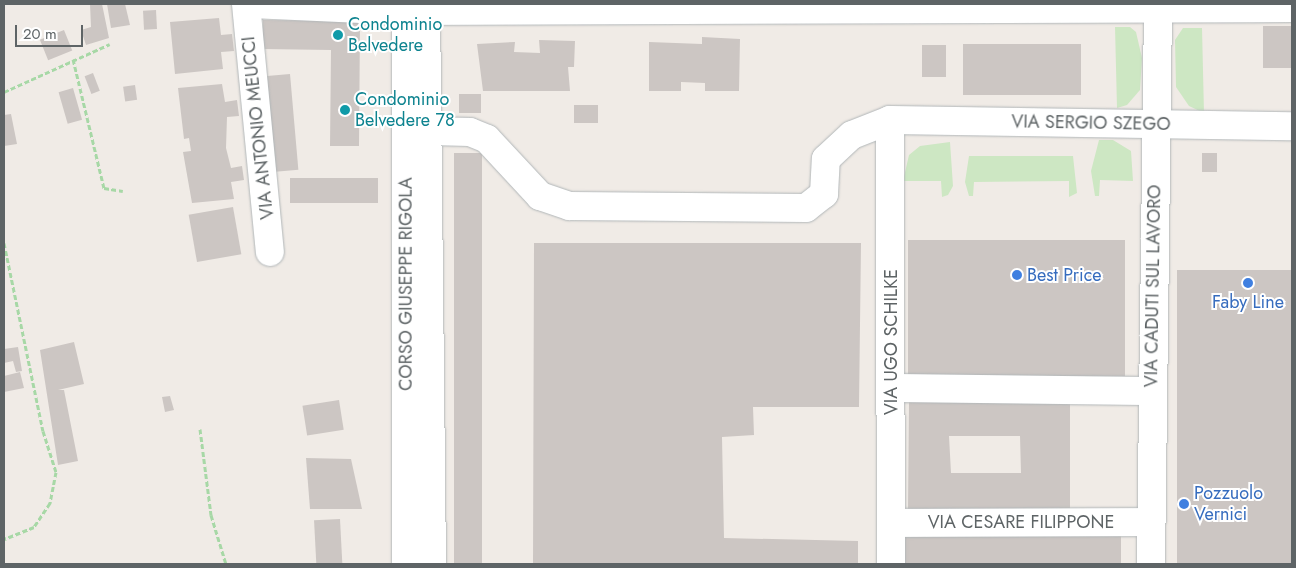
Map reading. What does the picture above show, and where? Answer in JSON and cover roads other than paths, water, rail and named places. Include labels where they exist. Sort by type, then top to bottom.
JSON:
[{"type":"street","name":"VIA ANTONIO MEUCCI","points":[[246,4],[270,252]]},
{"type":"street","points":[[251,4],[416,7],[1107,6],[1158,8],[1281,6]]},
{"type":"street","points":[[416,7],[430,131],[423,384],[432,564]]},
{"type":"street","name":"CORSO GIUSEPPE RIGOLA","points":[[406,564],[423,384],[416,7]]},
{"type":"street","name":"VIA CADUTI SUL LAVORO","points":[[1151,564],[1151,391],[1158,8]]},
{"type":"street","points":[[430,131],[470,132],[487,139],[540,196],[569,206],[806,208],[824,194],[826,159],[852,135],[890,120]]},
{"type":"street","name":"VIA SERGIO SZEGO","points":[[890,120],[1292,126]]},
{"type":"street","name":"VIA UGO SCHILKE","points":[[890,120],[892,564]]},
{"type":"street","points":[[891,388],[1151,391]]},
{"type":"street","name":"VIA CESARE FILIPPONE","points":[[891,523],[1151,522]]},
{"type":"place","name":"Condominio Belvedere","points":[[338,35]]},
{"type":"place","name":"Condominio Belvedere 78","points":[[345,110]]},
{"type":"place","name":"Best Price","points":[[1017,275]]},
{"type":"place","name":"Faby Line","points":[[1248,283]]},
{"type":"place","name":"Pozzuolo Vernici","points":[[1184,504]]}]
